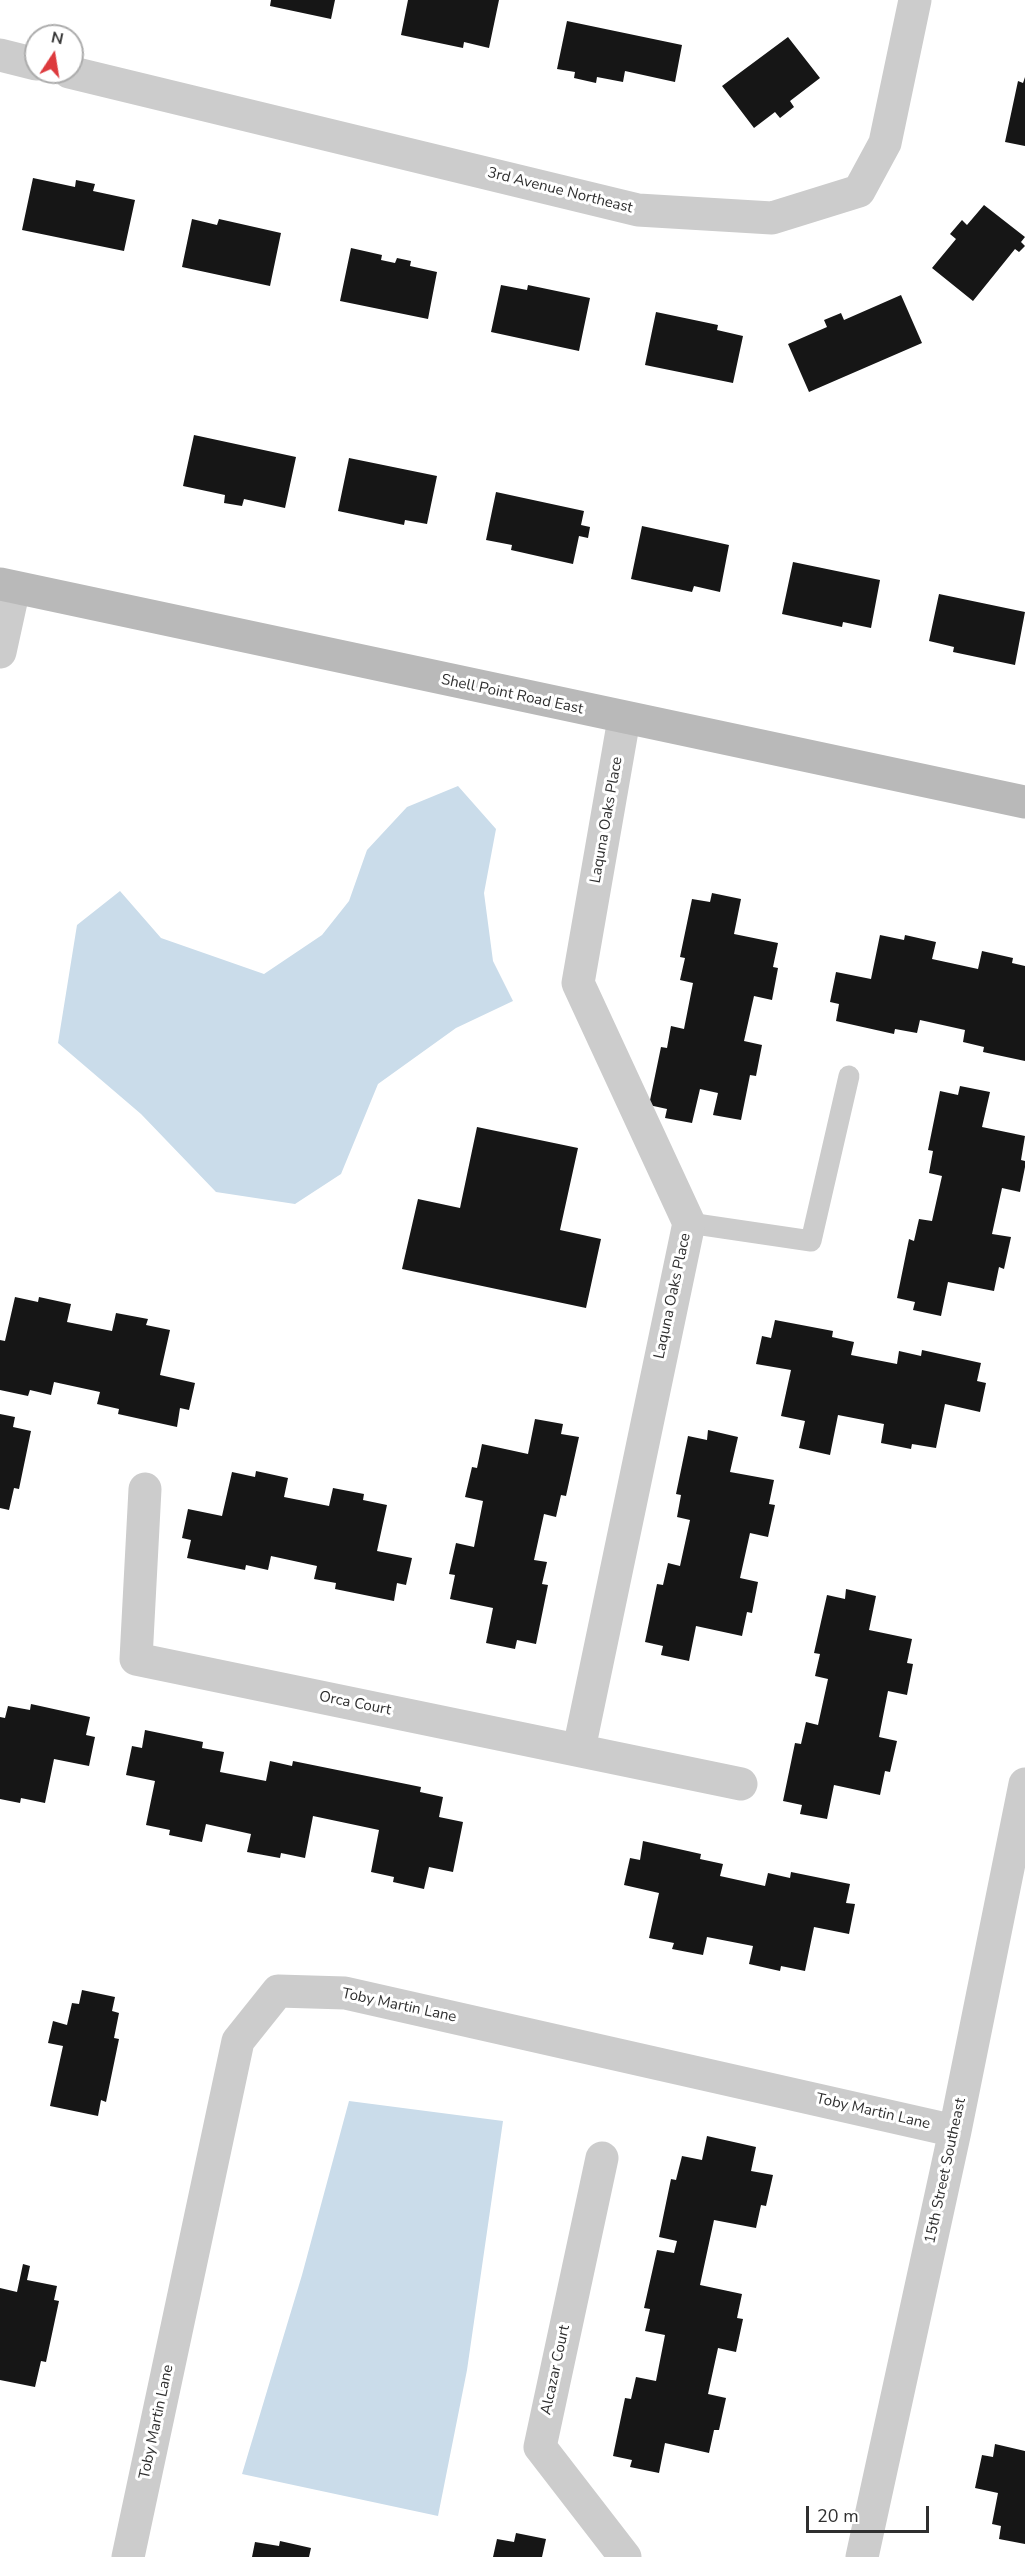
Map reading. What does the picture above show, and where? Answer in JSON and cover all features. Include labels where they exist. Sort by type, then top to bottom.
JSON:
[{"type":"street","name":"3rd Avenue Northeast","points":[[84,76],[638,210],[772,218],[859,191],[885,143],[915,0]]},
{"type":"street","points":[[0,55],[24,61]]},
{"type":"street","points":[[0,652],[7,586]]},
{"type":"street","name":"Shell Point Road East","points":[[7,586],[624,719],[1025,802]]},
{"type":"street","name":"Laquna Oaks Place","points":[[579,1749],[689,1223],[578,983],[624,719]]},
{"type":"street","name":"Orca Court","points":[[145,1489],[136,1659],[741,1784]]},
{"type":"street","name":"15th Street Southeast","points":[[862,2557],[955,2131],[1025,1784]]},
{"type":"street","name":"Toby Martin Lane","points":[[128,2557],[238,2041],[278,1991],[345,1993],[955,2131]]},
{"type":"street","name":"Alcazar Court","points":[[602,2158],[540,2446],[625,2557]]},
{"type":"lane","points":[[689,1223],[810,1241],[849,1076]]},
{"type":"water","points":[[458,786],[496,829],[484,893],[493,961],[513,1001],[456,1028],[378,1084],[341,1174],[295,1204],[216,1192],[141,1114],[58,1043],[77,925],[120,891],[161,938],[264,974],[322,935],[349,901],[367,850],[407,807]]},
{"type":"water","points":[[349,2101],[503,2121],[467,2370],[438,2516],[242,2474],[302,2275]]},
{"type":"building","points":[[271,0],[335,0],[331,19],[270,6]]},
{"type":"building","points":[[408,0],[499,0],[489,48],[464,42],[463,48],[401,35]]},
{"type":"building","points":[[567,21],[682,45],[675,82],[625,71],[623,82],[597,77],[596,83],[574,78],[575,72],[557,69]]},
{"type":"building","points":[[788,37],[820,78],[790,101],[794,107],[780,118],[775,112],[754,128],[722,86]]},
{"type":"building","points":[[1025,77],[1025,146],[1005,142],[1018,81],[1023,83]]},
{"type":"building","points":[[33,178],[75,187],[76,180],[95,184],[93,191],[135,200],[124,251],[22,230]]},
{"type":"building","points":[[984,205],[1025,237],[1021,242],[1025,246],[1019,252],[1015,249],[973,301],[932,268],[956,239],[950,234],[962,220],[967,225]]},
{"type":"building","points":[[192,219],[217,225],[219,219],[281,233],[270,286],[182,267]]},
{"type":"building","points":[[351,248],[382,255],[381,260],[395,263],[397,258],[411,261],[410,266],[437,272],[428,319],[340,301]]},
{"type":"building","points":[[501,285],[527,290],[528,285],[590,298],[579,351],[491,332]]},
{"type":"building","points":[[901,295],[922,343],[809,392],[788,344],[827,327],[824,320],[841,313],[844,320]]},
{"type":"building","points":[[656,312],[718,325],[717,330],[743,336],[733,383],[645,365]]},
{"type":"building","points":[[194,435],[296,457],[285,508],[244,499],[242,506],[224,503],[225,495],[183,486]]},
{"type":"building","points":[[349,458],[437,476],[427,524],[405,520],[404,525],[338,511]]},
{"type":"building","points":[[496,492],[584,511],[581,525],[590,527],[588,538],[579,536],[573,564],[511,550],[512,545],[486,540]]},
{"type":"building","points":[[642,526],[729,545],[720,592],[694,586],[692,592],[631,579]]},
{"type":"building","points":[[793,562],[880,580],[871,628],[843,622],[842,627],[782,614]]},
{"type":"building","points":[[939,594],[1025,612],[1015,665],[953,652],[954,647],[929,641]]},
{"type":"building","points":[[712,893],[741,899],[734,934],[778,943],[773,967],[778,968],[772,1000],[754,996],[744,1041],[762,1045],[756,1076],[750,1075],[741,1120],[713,1115],[718,1093],[700,1089],[692,1123],[665,1118],[667,1109],[649,1105],[661,1047],[667,1048],[671,1026],[684,1029],[693,983],[680,980],[685,958],[680,957],[692,899],[710,902]]},
{"type":"building","points":[[880,935],[904,940],[905,935],[936,942],[932,959],[978,969],[982,951],[1013,958],[1012,963],[1025,966],[1025,1061],[983,1052],[984,1047],[963,1042],[965,1030],[920,1020],[917,1033],[895,1029],[894,1034],[836,1021],[839,1004],[830,1002],[836,972],[871,979]]},
{"type":"building","points":[[960,1086],[990,1092],[982,1127],[1025,1136],[1021,1160],[1025,1161],[1025,1167],[1020,1192],[1002,1188],[992,1234],[1011,1237],[1004,1269],[999,1267],[994,1291],[948,1282],[941,1316],[913,1310],[915,1302],[897,1298],[909,1239],[914,1241],[919,1219],[932,1221],[942,1176],[929,1173],[933,1151],[928,1150],[940,1091],[958,1095]]},
{"type":"building","points":[[477,1127],[578,1148],[560,1230],[601,1239],[586,1308],[402,1269],[418,1199],[460,1208]]},
{"type":"building","points":[[15,1297],[38,1302],[39,1297],[71,1304],[67,1322],[112,1331],[116,1313],[148,1319],[146,1325],[170,1330],[160,1375],[195,1383],[189,1410],[180,1408],[177,1427],[118,1414],[119,1409],[97,1404],[100,1392],[54,1382],[51,1395],[30,1390],[28,1396],[0,1390],[0,1340],[5,1341]]},
{"type":"building","points":[[775,1320],[833,1331],[832,1337],[854,1342],[851,1355],[897,1364],[899,1351],[921,1356],[922,1350],[981,1363],[977,1381],[986,1383],[980,1412],[945,1404],[936,1448],[912,1444],[911,1449],[881,1443],[884,1424],[838,1415],[830,1455],[799,1448],[805,1421],[781,1416],[791,1370],[756,1364],[762,1336],[771,1338]]},
{"type":"building","points":[[0,1414],[15,1417],[13,1427],[31,1431],[19,1489],[14,1488],[9,1510],[0,1508]]},
{"type":"building","points":[[535,1419],[563,1424],[561,1434],[579,1437],[566,1496],[561,1495],[556,1517],[544,1514],[534,1560],[547,1562],[542,1584],[548,1585],[536,1644],[517,1640],[515,1649],[486,1643],[493,1608],[450,1599],[455,1575],[449,1574],[456,1543],[474,1547],[483,1501],[465,1497],[472,1467],[477,1468],[482,1444],[528,1454]]},
{"type":"building","points":[[708,1430],[738,1437],[730,1472],[774,1480],[769,1504],[775,1505],[768,1537],[750,1533],[740,1578],[758,1582],[752,1613],[747,1612],[742,1636],[696,1626],[689,1661],[661,1655],[663,1646],[645,1642],[657,1584],[663,1585],[668,1563],[680,1566],[690,1520],[677,1517],[681,1495],[676,1494],[688,1436],[707,1440]]},
{"type":"building","points":[[256,1471],[288,1478],[284,1497],[329,1506],[333,1488],[364,1494],[363,1500],[387,1505],[377,1551],[412,1558],[406,1585],[397,1583],[394,1601],[335,1589],[336,1583],[314,1579],[317,1566],[271,1556],[268,1570],[246,1565],[245,1570],[187,1558],[191,1540],[182,1538],[188,1509],[222,1516],[232,1472],[255,1477]]},
{"type":"building","points":[[846,1589],[876,1596],[869,1630],[912,1639],[907,1663],[913,1664],[907,1695],[888,1691],[879,1737],[897,1741],[890,1772],[885,1771],[880,1795],[834,1785],[827,1819],[800,1814],[802,1805],[783,1801],[795,1743],[801,1744],[806,1722],[818,1725],[828,1679],[815,1676],[820,1654],[814,1653],[827,1595],[845,1599]]},
{"type":"building","points":[[31,1704],[90,1717],[86,1735],[95,1737],[89,1766],[54,1759],[45,1803],[21,1798],[20,1803],[0,1799],[0,1717],[5,1718],[8,1706],[30,1710]]},
{"type":"building","points":[[145,1730],[203,1742],[202,1748],[224,1752],[220,1772],[266,1781],[270,1761],[292,1766],[293,1761],[421,1787],[420,1792],[443,1797],[439,1817],[463,1822],[453,1872],[429,1867],[424,1889],[393,1882],[394,1877],[371,1872],[379,1830],[313,1816],[305,1858],[281,1853],[280,1858],[247,1852],[251,1834],[206,1824],[202,1842],[169,1835],[170,1830],[146,1825],[155,1781],[126,1775],[132,1746],[142,1748]]},
{"type":"building","points":[[643,1841],[701,1854],[700,1859],[723,1864],[720,1876],[765,1886],[768,1873],[790,1878],[791,1872],[850,1884],[846,1903],[855,1904],[849,1934],[814,1927],[805,1971],[781,1966],[780,1971],[749,1964],[753,1946],[707,1937],[703,1955],[672,1949],[674,1943],[649,1938],[659,1893],[624,1885],[630,1858],[640,1860]]},
{"type":"building","points":[[82,1990],[115,1997],[112,2011],[119,2013],[114,2038],[119,2039],[106,2102],[101,2100],[98,2116],[50,2106],[63,2046],[48,2043],[53,2021],[67,2025],[72,2003],[79,2004]]},
{"type":"building","points":[[707,2136],[756,2147],[751,2171],[773,2175],[766,2206],[761,2205],[756,2228],[714,2220],[700,2285],[742,2294],[737,2318],[743,2319],[736,2352],[718,2348],[708,2394],[726,2398],[719,2430],[714,2430],[709,2453],[665,2443],[659,2473],[630,2467],[632,2460],[613,2456],[625,2398],[631,2399],[636,2377],[656,2381],[665,2335],[645,2331],[650,2309],[644,2308],[657,2250],[674,2253],[677,2241],[659,2237],[671,2179],[676,2180],[682,2156],[702,2160]]},
{"type":"building","points":[[23,2264],[30,2266],[27,2280],[57,2286],[54,2300],[59,2301],[46,2362],[41,2361],[35,2387],[0,2380],[0,2288],[17,2292]]},
{"type":"building","points":[[995,2444],[1025,2451],[1025,2544],[999,2539],[1001,2526],[992,2524],[998,2493],[975,2488],[982,2455],[993,2457]]},
{"type":"building","points":[[516,2533],[546,2539],[542,2557],[493,2557],[497,2539],[514,2542]]},
{"type":"building","points":[[280,2541],[311,2548],[309,2557],[252,2557],[255,2542],[279,2546]]}]
